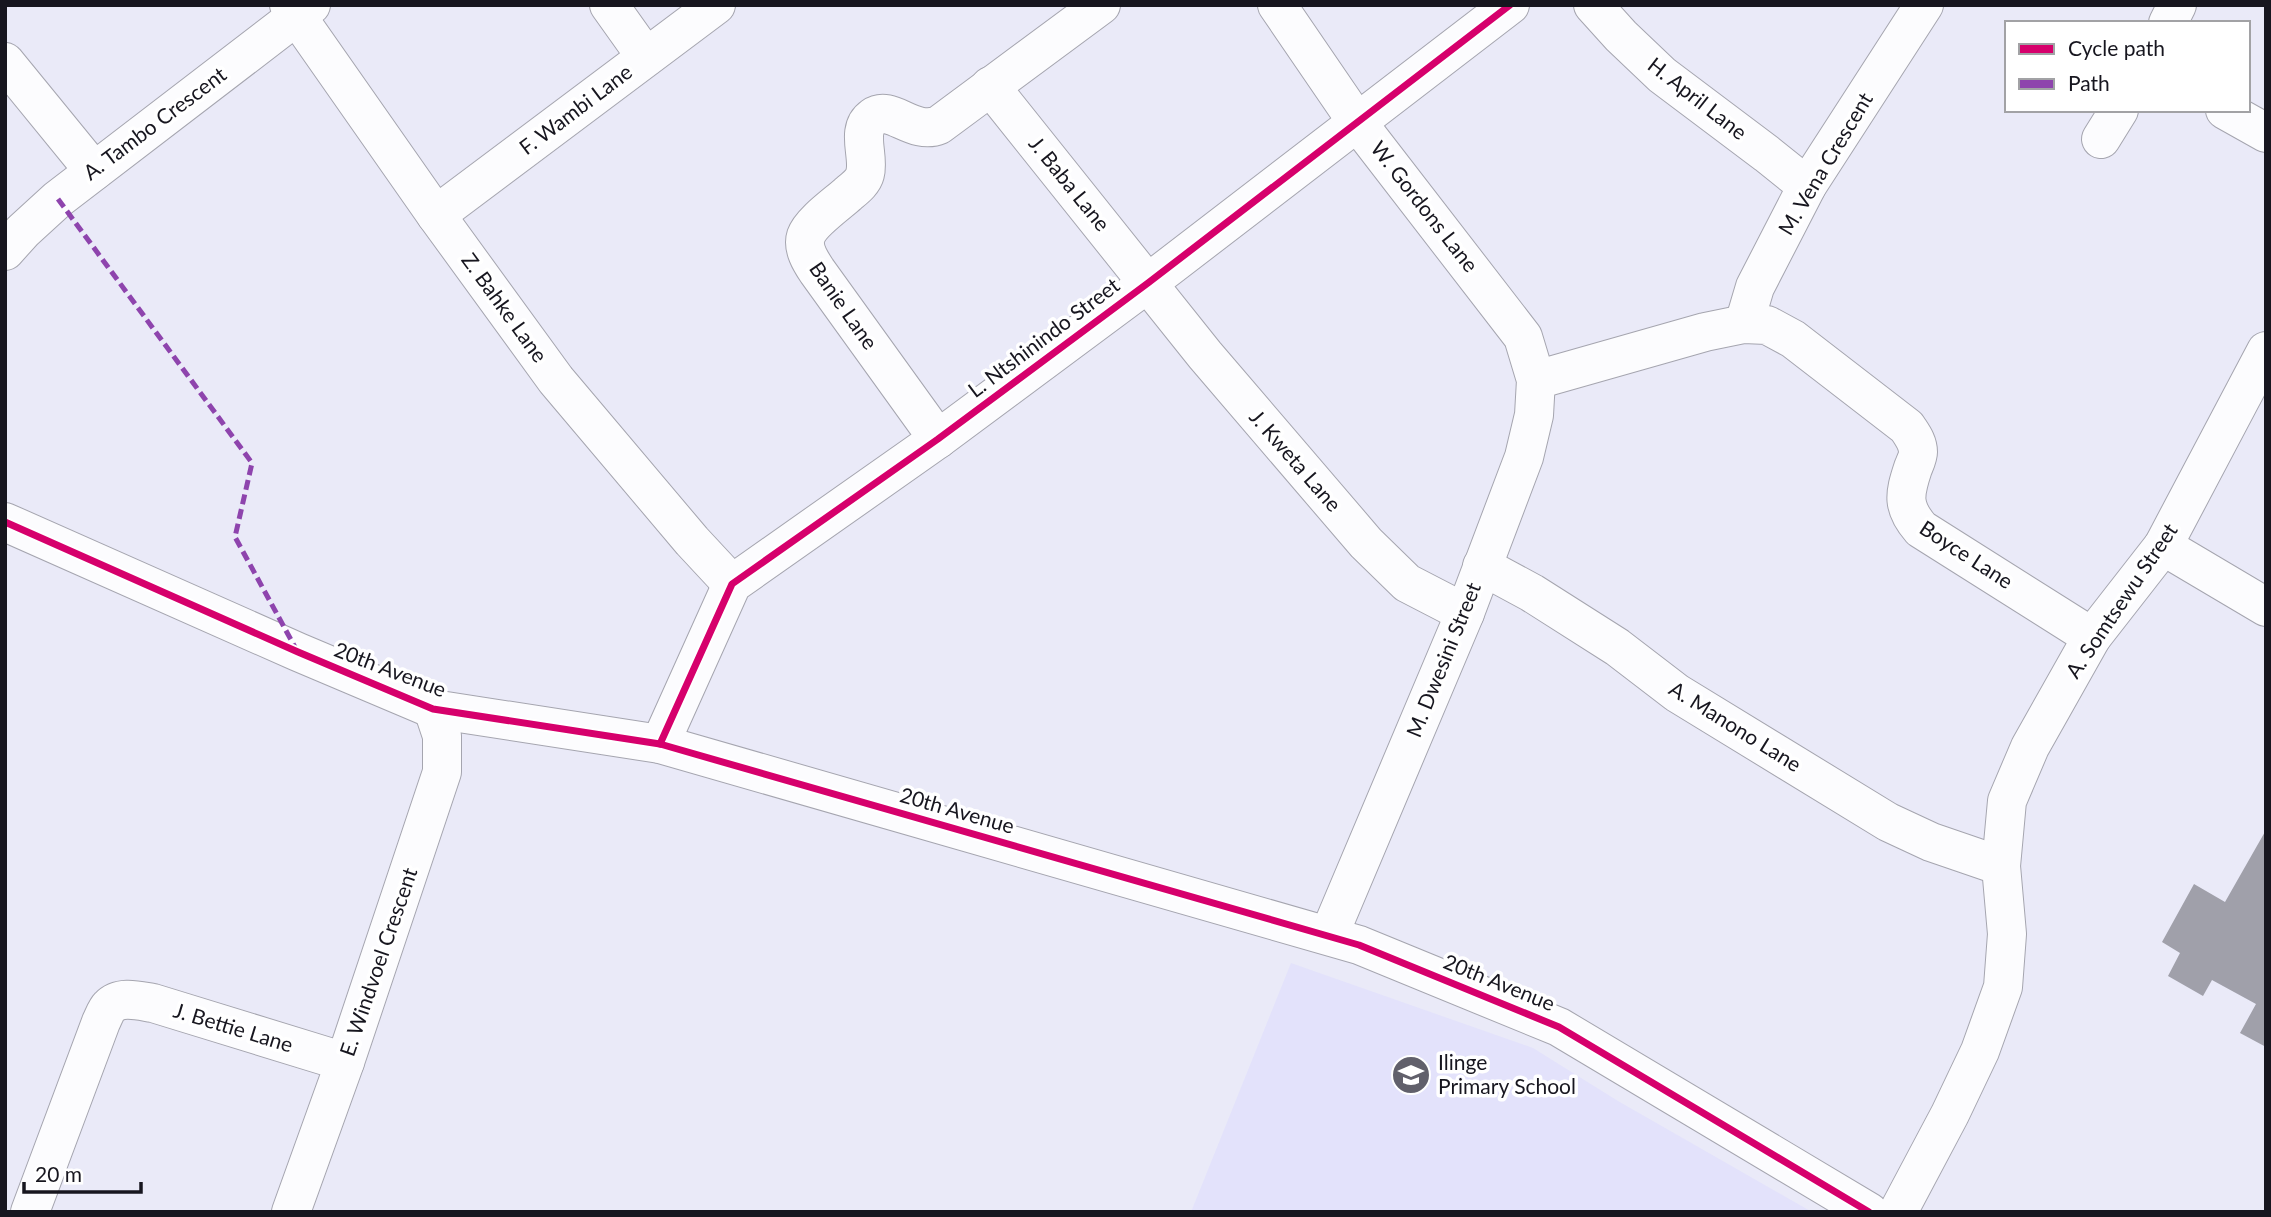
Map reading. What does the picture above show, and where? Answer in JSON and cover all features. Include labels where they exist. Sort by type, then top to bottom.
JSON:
[{"type":"street","points":[[609,5],[646,57]]},
{"type":"street","name":"F. Wambi Lane","points":[[436,215],[716,5]]},
{"type":"street","name":"Banie Lane","points":[[938,439],[817,271],[809,258],[805,237],[865,175],[864,131],[873,117],[880,114],[892,115],[911,125],[930,129],[939,125],[1101,5]]},
{"type":"street","name":"W. Gordons Lane","points":[[1277,5],[1357,122],[1523,337],[1536,380]]},
{"type":"street","name":"L. Ntshinindo Street","points":[[732,584],[938,439],[1148,283],[1510,5]]},
{"type":"street","name":"H. April Lane","points":[[1593,5],[1662,75],[1807,186]]},
{"type":"street","name":"M. Vena Crescent","points":[[1744,324],[1755,287],[1807,186],[1924,5]]},
{"type":"street","points":[[2169,21],[2177,5]]},
{"type":"street","name":"A. Tambo Crescent","points":[[5,251],[58,199],[299,9]]},
{"type":"street","name":"Z. Bahke Lane","points":[[299,9],[436,215],[556,380],[692,541],[732,584]]},
{"type":"street","points":[[5,62],[94,171]]},
{"type":"street","name":"J. Baba Lane","points":[[990,86],[1148,283]]},
{"type":"street","points":[[2229,112],[2266,133]]},
{"type":"street","name":"J. Kweta Lane","points":[[1148,283],[1205,355],[1383,562],[1407,583],[1465,613]]},
{"type":"street","points":[[1536,380],[1705,332],[1744,324]]},
{"type":"street","name":"Boyce Lane","points":[[1744,324],[1767,325],[1793,339],[1907,427],[1916,440],[1918,453],[1906,487],[1906,505],[1910,517],[1921,529],[2092,637]]},
{"type":"street","name":"A. Somtsewu Street","points":[[1898,1212],[1980,1051],[2003,987],[2007,934],[2001,866],[2007,801],[2030,747],[2092,637],[2163,546],[2266,351]]},
{"type":"street","name":"M. Dwesini Street","points":[[1329,935],[1465,613],[1524,457],[1534,415],[1536,380]]},
{"type":"street","name":"20th Avenue","points":[[5,523],[433,709],[660,744],[1359,945],[1559,1027],[1869,1212]]},
{"type":"street","points":[[2163,546],[2266,607]]},
{"type":"street","name":"A. Manono Lane","points":[[1482,566],[1532,593],[1617,647],[1677,693],[1888,822],[1931,842],[2001,866]]},
{"type":"street","points":[[660,744],[732,584]]},
{"type":"street","name":"E. Windvoel Crescent","points":[[291,1212],[345,1062],[442,772],[442,736],[433,709]]},
{"type":"street","name":"J. Bettie Lane","points":[[30,1212],[101,1022],[109,1006],[119,1001],[153,1003],[345,1062]]},
{"type":"shaded area","name":"Ilinge Primary School","points":[[1291,963],[1533,1048],[1618,1101],[1812,1212],[1191,1212]]},
{"type":"building","points":[[2266,830],[2266,1047],[2240,1033],[2256,1004],[2212,980],[2203,996],[2168,976],[2180,953],[2162,942],[2194,884],[2225,902]]},
{"type":"marked path","points":[[58,199],[252,463],[235,537],[296,649]]},
{"type":"cycle path","points":[[660,744],[732,584],[938,439],[1148,283],[1510,5]]},
{"type":"cycle path","points":[[5,522],[433,709],[660,744],[1359,945],[1559,1027],[1869,1212]]},
{"type":"place","name":"Ilinge Primary School","points":[[1411,1075]]}]
